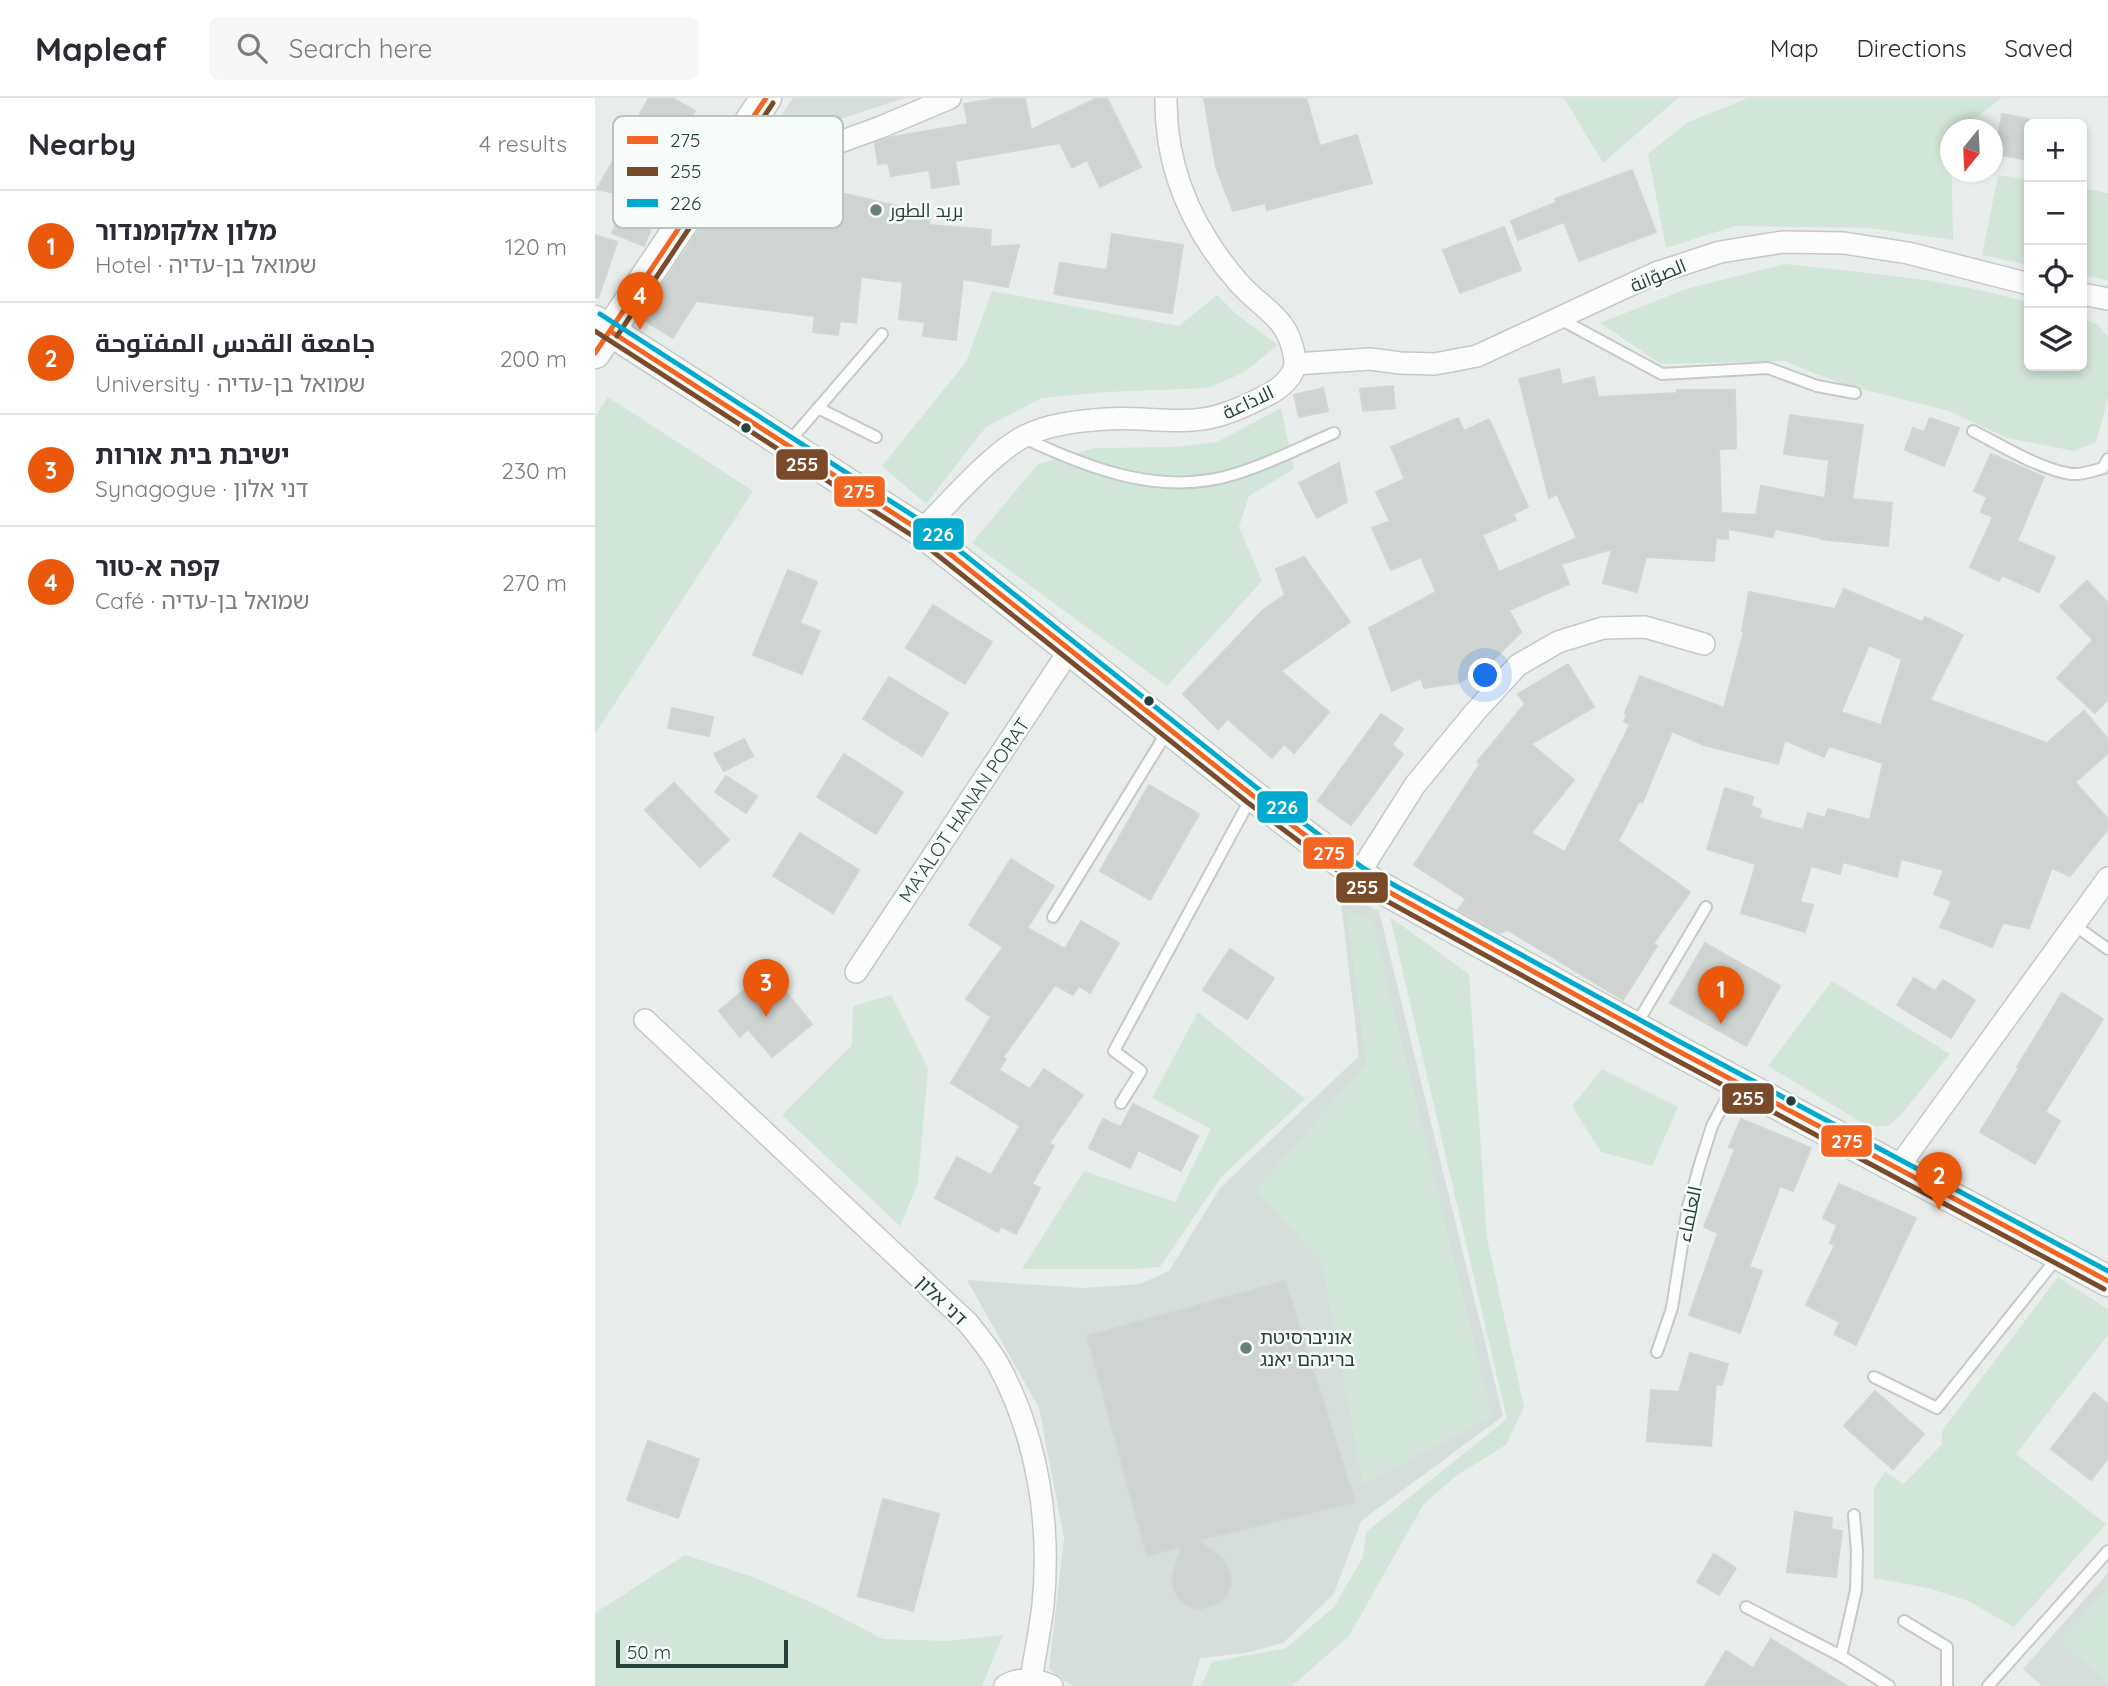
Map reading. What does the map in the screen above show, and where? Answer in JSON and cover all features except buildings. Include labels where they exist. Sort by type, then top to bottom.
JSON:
[{"type":"street","points":[[754,116],[766,98]]},
{"type":"street","points":[[843,141],[950,98]]},
{"type":"street","points":[[1166,98],[1165,127],[1170,154],[1196,224],[1239,284],[1273,313],[1289,334],[1296,364]]},
{"type":"street","points":[[676,228],[600,335],[788,443],[921,531],[1252,795],[1358,875],[1667,1045],[2108,1281]]},
{"type":"street","name":"الصوّانة","points":[[1296,364],[1370,359],[1400,363],[1435,363],[1478,355],[1656,273],[1720,252],[1783,242],[1843,243],[1908,253],[2024,283]]},
{"type":"street","points":[[2087,295],[2108,299]]},
{"type":"street","name":"الاذاعة","points":[[921,531],[970,482],[1023,437],[1056,424],[1108,419],[1177,420],[1215,417],[1250,404],[1278,389],[1288,380],[1296,364]]},
{"type":"street","points":[[1358,875],[1415,785],[1518,665],[1558,642],[1603,628],[1646,627],[1704,644]]},
{"type":"street","name":"MA’ALOT HANAN PORAT","points":[[856,972],[1071,648]]},
{"type":"street","points":[[1897,1169],[2108,878]]},
{"type":"street","name":"דני אלון","points":[[645,1020],[968,1323],[999,1365],[1027,1428],[1037,1466],[1042,1510],[1045,1547],[1043,1603],[1031,1679]]},
{"type":"street","points":[[1005,1686],[1031,1679],[1052,1686]]},
{"type":"lane","points":[[1560,319],[1662,373],[1768,368],[1817,386],[1855,393]]},
{"type":"lane","points":[[788,443],[883,334]]},
{"type":"lane","points":[[818,408],[876,437]]},
{"type":"lane","points":[[1973,431],[2071,474],[2107,466]]},
{"type":"lane","points":[[1023,437],[1072,461],[1107,472],[1142,480],[1185,483],[1234,475],[1334,433]]},
{"type":"lane","points":[[1053,917],[1169,729]]},
{"type":"lane","points":[[1121,1103],[1141,1071],[1114,1051],[1252,795]]},
{"type":"lane","points":[[1636,1026],[1706,907]]},
{"type":"lane","points":[[2074,925],[2108,949]]},
{"type":"lane","name":"العلماء","points":[[1657,1352],[1672,1308],[1691,1196],[1712,1126],[1735,1081]]},
{"type":"lane","points":[[1874,1377],[1937,1408],[2059,1256]]},
{"type":"lane","points":[[1841,1656],[1856,1590],[1854,1515]]},
{"type":"lane","points":[[1988,1686],[2108,1551]]},
{"type":"lane","points":[[1746,1607],[1841,1656],[1889,1686]]},
{"type":"lane","points":[[1904,1621],[1947,1647],[1947,1686]]},
{"type":"shaded area","points":[[793,98],[905,98],[843,118],[781,116]]},
{"type":"shaded area","name":"אוניברסיטת בריגהם יאנג","points":[[1340,894],[1379,911],[1503,1416],[1361,1521],[1334,1594],[1283,1643],[1246,1653],[1200,1658],[1192,1686],[1072,1686],[1049,1669],[1064,1538],[1039,1408],[967,1280],[1083,1288],[1140,1284],[1169,1271],[1220,1188],[1359,1056]]},
{"type":"shaded area","points":[[2108,1573],[2108,1686],[2042,1686],[2023,1669]]},
{"type":"green space","points":[[1564,98],[1678,98],[1603,163]]},
{"type":"green space","points":[[1748,98],[2002,98],[1974,119],[1940,119],[1940,182],[1952,182],[1953,240],[1868,228],[1735,226],[1666,248],[1648,154],[1688,122]]},
{"type":"green space","points":[[2003,176],[2024,179],[2024,264],[1982,255],[1997,182],[2003,182]]},
{"type":"green space","points":[[2087,189],[2108,193],[2108,280],[2087,276]]},
{"type":"green space","points":[[1785,264],[1939,282],[1999,295],[2024,302],[2024,371],[2087,371],[2087,321],[2097,324],[2108,337],[2108,398],[2096,442],[2074,451],[2007,438],[1949,411],[1850,386],[1785,361],[1661,364],[1600,323],[1686,289]]},
{"type":"green space","points":[[992,291],[1179,326],[1217,295],[1235,313],[1278,345],[1243,373],[1207,388],[1042,398],[986,427],[926,504],[882,466],[966,362]]},
{"type":"green space","points":[[608,397],[753,491],[595,734],[595,417]]},
{"type":"green space","points":[[1281,408],[1294,469],[1249,496],[1239,527],[1262,581],[1167,686],[972,543],[1038,464],[1094,448],[1175,447],[1217,442]]},
{"type":"green space","points":[[1347,911],[1372,919],[1492,1417],[1363,1484],[1322,1263],[1256,1190],[1366,1064]]},
{"type":"green space","points":[[1390,917],[1469,974],[1487,1238],[1524,1407],[1506,1445],[1456,1476],[1423,1505],[1349,1636],[1292,1686],[1201,1686],[1212,1662],[1286,1648],[1334,1607],[1363,1557],[1366,1532],[1507,1419]]},
{"type":"green space","points":[[1832,981],[1950,1054],[1900,1116],[1888,1126],[1869,1127],[1768,1066]]},
{"type":"green space","points":[[891,995],[928,1068],[918,1183],[900,1226],[782,1115],[852,1045],[853,1006]]},
{"type":"green space","points":[[1198,1012],[1305,1099],[1222,1176],[1160,1267],[1022,1269],[1084,1171],[1175,1202],[1211,1129],[1152,1098]]},
{"type":"green space","points":[[1602,1069],[1678,1107],[1652,1166],[1601,1152],[1572,1106]]},
{"type":"green space","points":[[2058,1277],[2108,1309],[2108,1335],[2016,1454],[2106,1524],[2014,1627],[1968,1601],[1928,1588],[1874,1578],[1874,1488],[1885,1472],[1904,1484],[1942,1444],[1942,1431]]},
{"type":"green space","points":[[685,1555],[756,1578],[883,1639],[948,1641],[1003,1635],[982,1686],[595,1686],[595,1613]]},
{"type":"green space","points":[[2108,1589],[2108,1684],[2060,1640]]},
{"type":"transit line","name":"275","points":[[754,116],[766,98]]},
{"type":"transit line","name":"255","points":[[764,116],[773,103]]},
{"type":"transit line","name":"275","points":[[595,353],[679,228]]},
{"type":"transit line","name":"255","points":[[617,336],[689,228]]},
{"type":"transit line","name":"226","points":[[600,314],[926,524],[1257,788],[1363,868],[1671,1037],[2108,1271]]},
{"type":"transit line","name":"255","points":[[595,331],[916,538],[1247,802],[1354,883],[1663,1053],[2104,1289]]},
{"type":"transit line","name":"275","points":[[610,331],[921,531],[1252,795],[1358,875],[1667,1045],[2108,1281]]},
{"type":"place","name":"بريد الطور","points":[[876,210]]},
{"type":"place","name":"קפה א-טור","points":[[640,330]]},
{"type":"place","name":"ישיבת בית אורות","points":[[766,1017]]},
{"type":"place","name":"מלון אלקומנדור","points":[[1721,1024]]},
{"type":"place","name":"جامعة القدس المفتوحة","points":[[1939,1210]]},
{"type":"place","name":"אוניברסיטת בריגהם יאנג","points":[[1246,1348]]}]
